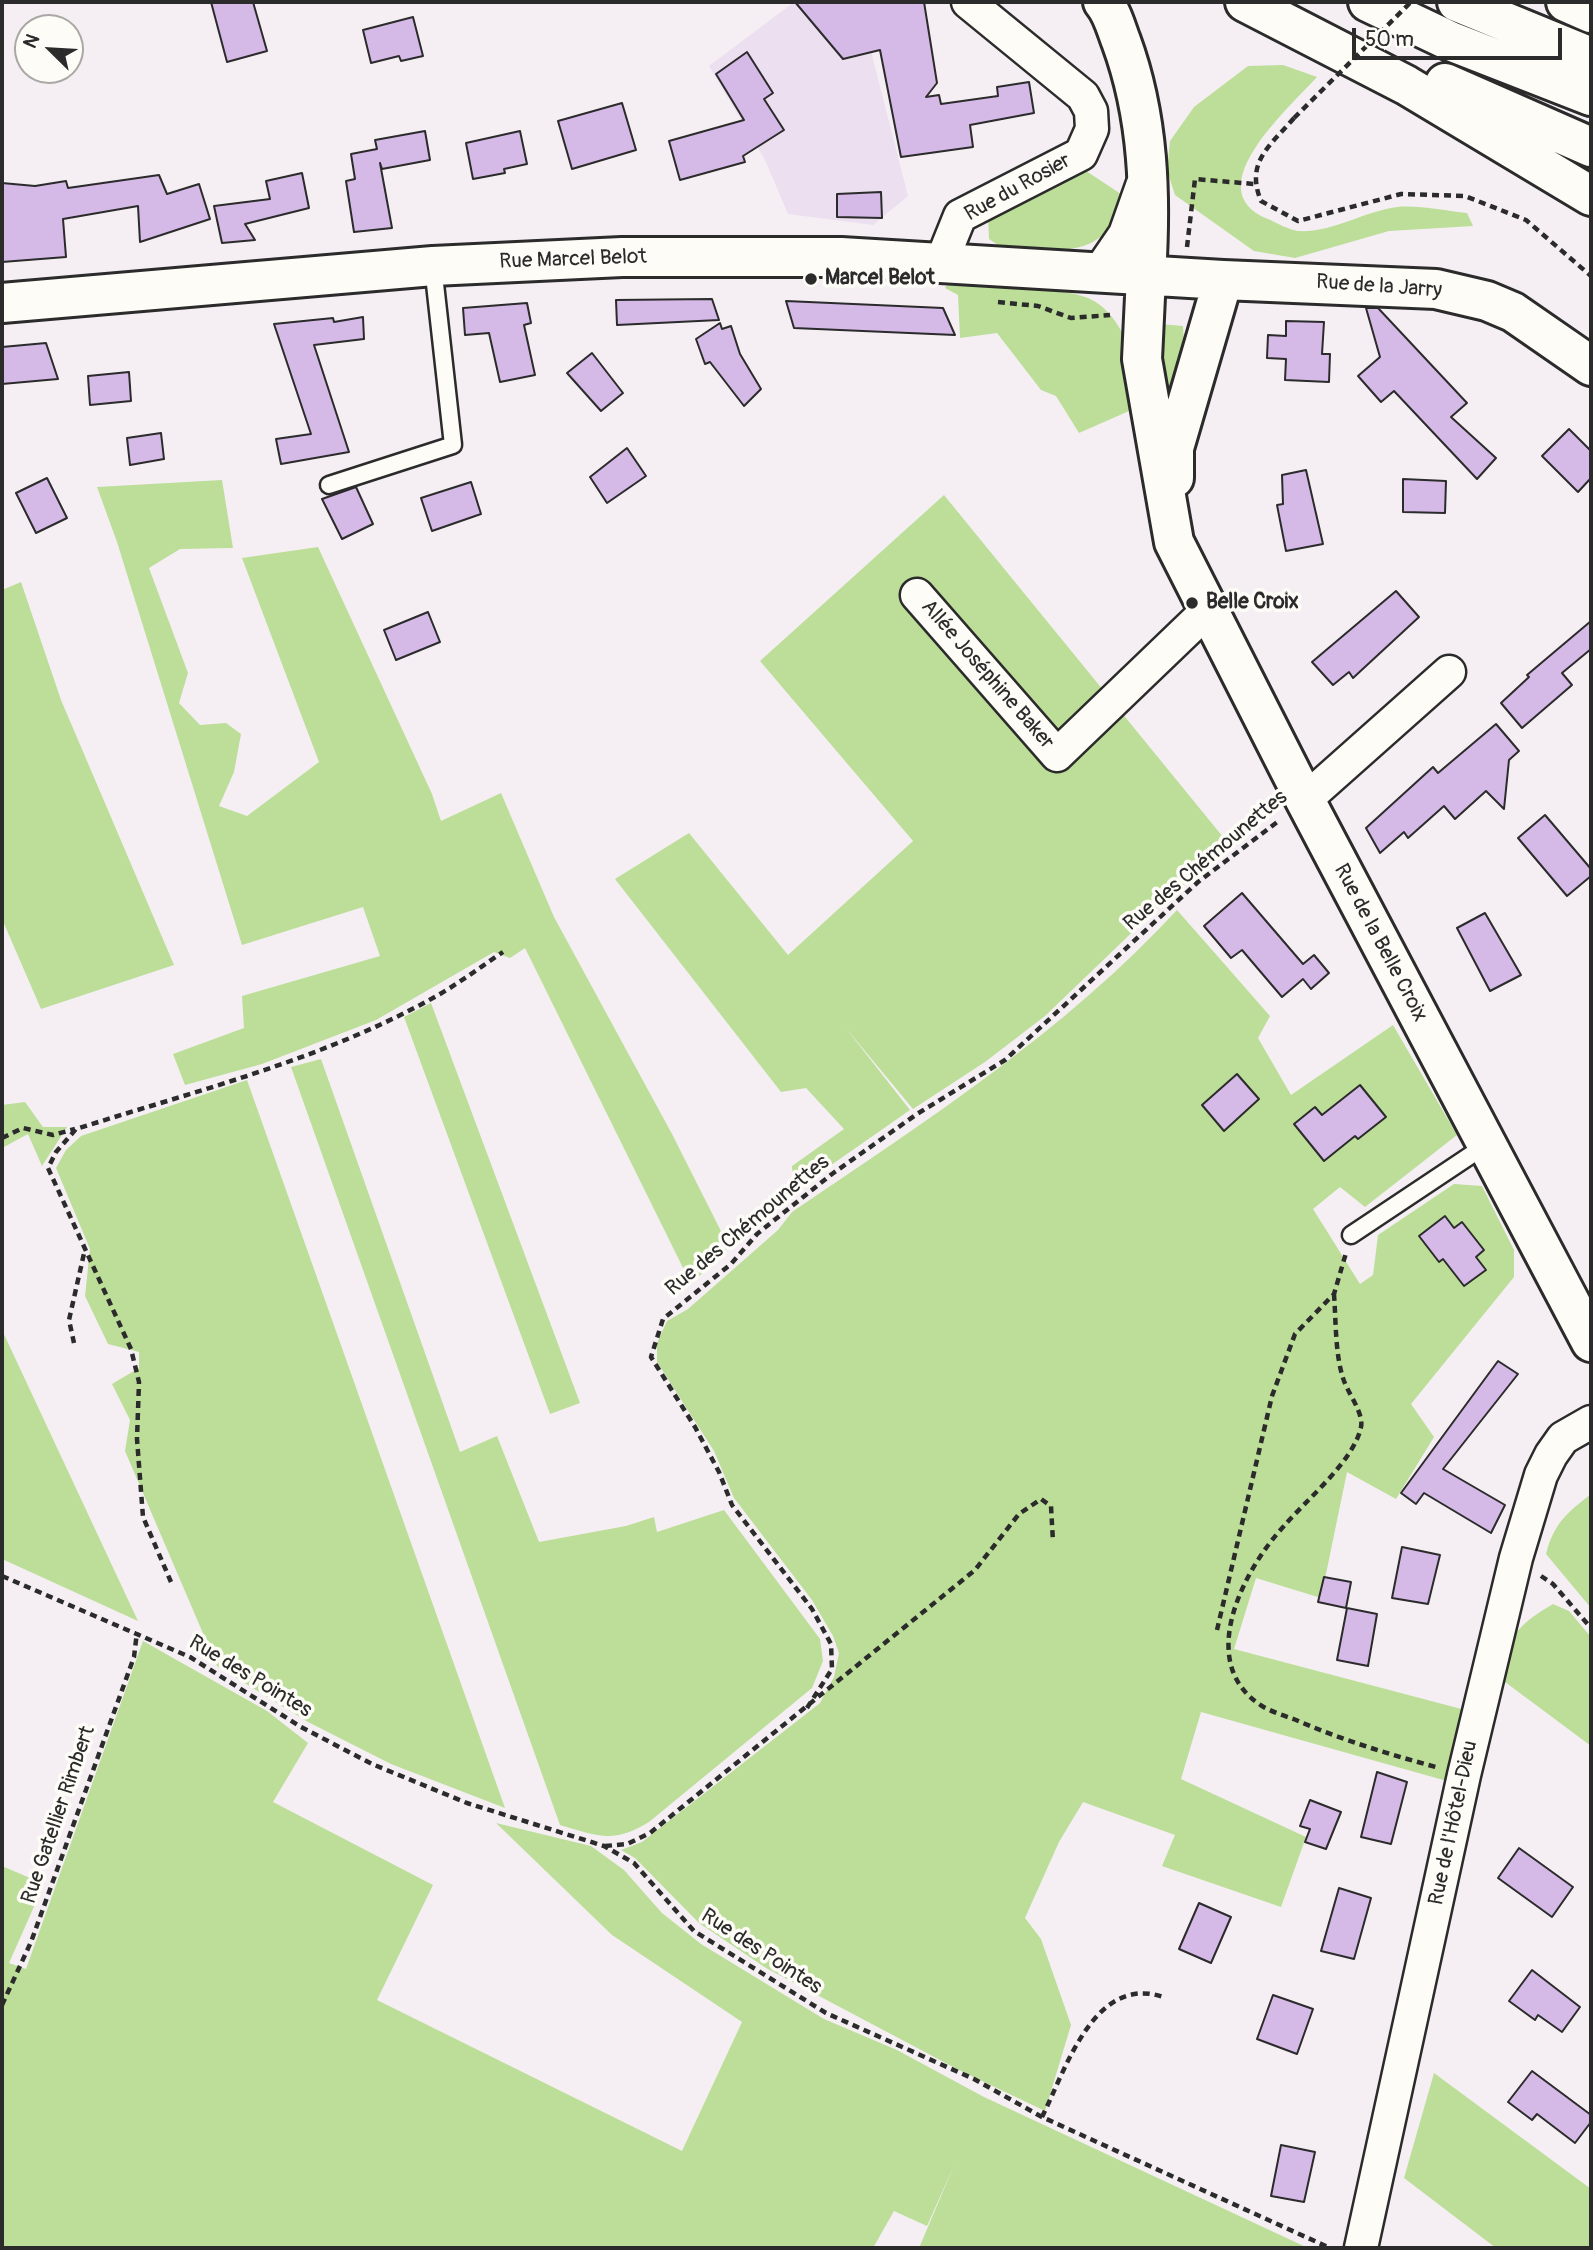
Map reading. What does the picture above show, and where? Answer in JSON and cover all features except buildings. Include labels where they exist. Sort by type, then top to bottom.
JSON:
[{"type":"main road","name":"Rue de la Belle Croix","points":[[1104,2],[1132,76],[1142,114],[1148,168],[1142,359],[1174,541],[1305,800],[1591,1339]]},
{"type":"main road","points":[[1245,2],[1406,85],[1591,196]]},
{"type":"main road","points":[[1257,2],[1591,147]]},
{"type":"main road","points":[[1368,2],[1450,41],[1591,96]]},
{"type":"main road","points":[[1457,2],[1591,57]]},
{"type":"main road","points":[[1566,2],[1591,13]]},
{"type":"main road","name":"Rue Marcel Belot","points":[[2,303],[433,266],[622,257],[841,257],[1146,276]]},
{"type":"main road","name":"Rue de la Jarry","points":[[1146,276],[1436,289],[1487,301],[1513,312],[1591,366]]},
{"type":"main road","name":"Rue de la Belle Croix","points":[[1174,541],[1174,448],[1223,280]]},
{"type":"street","name":"Rue du Rosier","points":[[941,263],[960,216],[1081,154],[1093,129],[1091,111],[1083,96],[968,2]]},
{"type":"street","points":[[1099,272],[1125,234],[1148,168]]},
{"type":"street","name":"Allée Joséphine Baker","points":[[917,595],[1057,755],[1208,610]]},
{"type":"street","points":[[1305,800],[1449,672]]},
{"type":"street","name":"Rue de l'Hôtel-Dieu","points":[[1361,2248],[1464,1774],[1516,1558],[1541,1475],[1551,1455],[1563,1438],[1591,1422]]},
{"type":"lane","points":[[329,485],[453,445],[433,266]]},
{"type":"lane","points":[[1351,1235],[1486,1145]]},
{"type":"path","points":[[1411,2],[1294,118],[1257,162],[1254,184],[1261,201],[1298,220],[1401,194],[1465,196],[1526,220],[1591,276]]},
{"type":"path","points":[[1186,255],[1195,180],[1254,184]]},
{"type":"path","points":[[1038,306],[1071,318],[1110,315]]},
{"type":"path","name":"Rue des Chémounettes","points":[[807,1708],[832,1669],[831,1644],[812,1609],[732,1505],[719,1472],[695,1427],[651,1357],[663,1319],[731,1264],[757,1234],[832,1174],[918,1114],[1005,1060],[1115,962],[1135,940],[1198,883],[1305,800]]},
{"type":"path","points":[[2,1138],[23,1128],[53,1135],[76,1129],[285,1063],[361,1033],[440,993],[503,952]]},
{"type":"path","points":[[76,1129],[56,1152],[48,1168],[131,1349],[139,1382],[136,1439],[143,1517],[172,1582]]},
{"type":"path","points":[[1351,1235],[1334,1294],[1342,1377],[1362,1423],[1355,1447],[1278,1531],[1242,1584],[1232,1614],[1228,1644],[1232,1665],[1240,1684],[1261,1705],[1347,1743],[1464,1774]]},
{"type":"path","points":[[74,1343],[69,1320],[83,1269],[85,1248]]},
{"type":"path","points":[[1217,1630],[1272,1396],[1295,1334],[1334,1294]]},
{"type":"path","points":[[604,1846],[627,1844],[650,1833],[975,1570],[1019,1514],[1041,1499],[1051,1506],[1053,1542]]},
{"type":"path","points":[[1516,1558],[1553,1584],[1591,1628]]},
{"type":"path","name":"Rue des Pointes","points":[[2,1576],[190,1657],[301,1727],[372,1764],[467,1803],[604,1846],[634,1863],[694,1931],[826,2013],[974,2079],[1042,2117],[1330,2248]]},
{"type":"path","name":"Rue Gatellier Rimbert","points":[[2,2005],[31,1942],[134,1657],[137,1632]]},
{"type":"path","points":[[1042,2117],[1083,2036],[1098,2013],[1115,2001],[1133,1994],[1151,1992],[1166,1998]]},
{"type":"shaded area","points":[[794,2],[929,2],[871,51],[908,196],[873,225],[788,214],[765,160],[709,66]]},
{"type":"green space","points":[[1283,65],[1317,77],[1270,127],[1255,148],[1244,169],[1241,189],[1248,206],[1268,219],[1298,231],[1324,229],[1397,207],[1423,207],[1467,213],[1473,226],[1389,231],[1295,258],[1254,251],[1175,195],[1167,170],[1170,141],[1194,107],[1248,66]]},
{"type":"green space","points":[[1080,167],[1127,198],[1116,220],[1103,234],[1090,244],[1058,249],[998,245],[989,239],[988,215]]},
{"type":"green space","points":[[947,285],[1059,291],[1096,302],[1116,322],[1129,348],[1132,370],[1129,411],[1079,433],[1056,396],[1041,390],[997,333],[960,338],[958,295],[945,288]]},
{"type":"green space","points":[[1160,324],[1183,326],[1185,356],[1171,405],[1157,382]]},
{"type":"green space","points":[[222,480],[233,548],[180,549],[149,568],[188,673],[179,703],[200,725],[226,723],[241,734],[234,772],[219,806],[247,816],[319,762],[242,558],[318,547],[432,794],[441,821],[501,793],[554,917],[672,1134],[729,1247],[691,1284],[525,948],[510,958],[494,952],[376,1020],[262,1064],[185,1085],[173,1054],[244,1028],[242,996],[380,956],[363,907],[242,945],[117,542],[97,487]]},
{"type":"green space","points":[[944,495],[1232,848],[1172,894],[1045,1016],[985,1062],[913,1109],[845,1027],[910,1110],[794,1191],[792,1166],[844,1129],[806,1088],[781,1092],[615,879],[689,833],[788,955],[913,841],[760,661]]},
{"type":"green space","points":[[21,582],[61,700],[174,965],[41,1009],[2,919],[2,590]]},
{"type":"green space","points":[[1177,910],[1270,1016],[1258,1038],[1291,1095],[1393,1025],[1457,1135],[1365,1207],[1340,1187],[1313,1209],[1360,1284],[1373,1275],[1378,1235],[1454,1184],[1482,1186],[1514,1250],[1514,1277],[1411,1404],[1434,1437],[1396,1499],[1347,1472],[1321,1598],[1256,1578],[1234,1649],[1469,1711],[1454,1783],[1201,1712],[1181,1779],[1306,1837],[1281,1907],[1162,1866],[1175,1835],[1083,1802],[1059,1842],[1025,1918],[1041,1939],[1071,2025],[1045,2111],[957,2069],[766,1968],[699,1923],[635,1858],[621,1850],[642,1842],[820,1703],[834,1677],[839,1653],[833,1636],[812,1600],[734,1498],[714,1451],[657,1362],[657,1343],[667,1321],[688,1309],[778,1230],[792,1212],[994,1072],[1089,995]]},
{"type":"green space","points":[[431,1003],[580,1403],[550,1414],[404,1017]]},
{"type":"green space","points":[[321,1059],[460,1452],[497,1436],[539,1542],[626,1526],[654,1517],[657,1532],[724,1510],[820,1639],[823,1661],[812,1688],[649,1822],[636,1829],[615,1836],[605,1836],[560,1825],[291,1067]]},
{"type":"green space","points":[[247,1080],[505,1808],[391,1764],[308,1722],[217,1666],[125,1451],[130,1420],[112,1384],[139,1368],[139,1352],[108,1344],[85,1296],[90,1249],[56,1168],[66,1150],[81,1136]]},
{"type":"green space","points":[[25,1102],[43,1127],[67,1127],[42,1166],[28,1134],[2,1148],[2,1105]]},
{"type":"green space","points":[[2,1330],[138,1621],[2,1559]]},
{"type":"green space","points":[[1591,1494],[1591,1608],[1546,1554],[1557,1526]]},
{"type":"green space","points":[[1553,1604],[1569,1611],[1591,1637],[1591,1746],[1501,1679],[1511,1642],[1516,1634],[1529,1620]]},
{"type":"green space","points":[[143,1641],[267,1711],[308,1743],[273,1802],[433,1885],[377,2000],[682,2151],[742,2022],[612,1935],[496,1823],[591,1846],[624,1870],[662,1913],[701,1944],[824,2019],[897,2050],[984,2097],[1308,2248],[919,2248],[955,2163],[927,2226],[894,2211],[873,2248],[2,2248],[2,1866],[44,1884],[9,1963],[26,1969]]},
{"type":"green space","points":[[1434,2073],[1591,2189],[1591,2248],[1496,2248],[1404,2178]]},
{"type":"place","name":"Marcel Belot","points":[[811,279]]},
{"type":"place","name":"Belle Croix","points":[[1192,603]]}]
